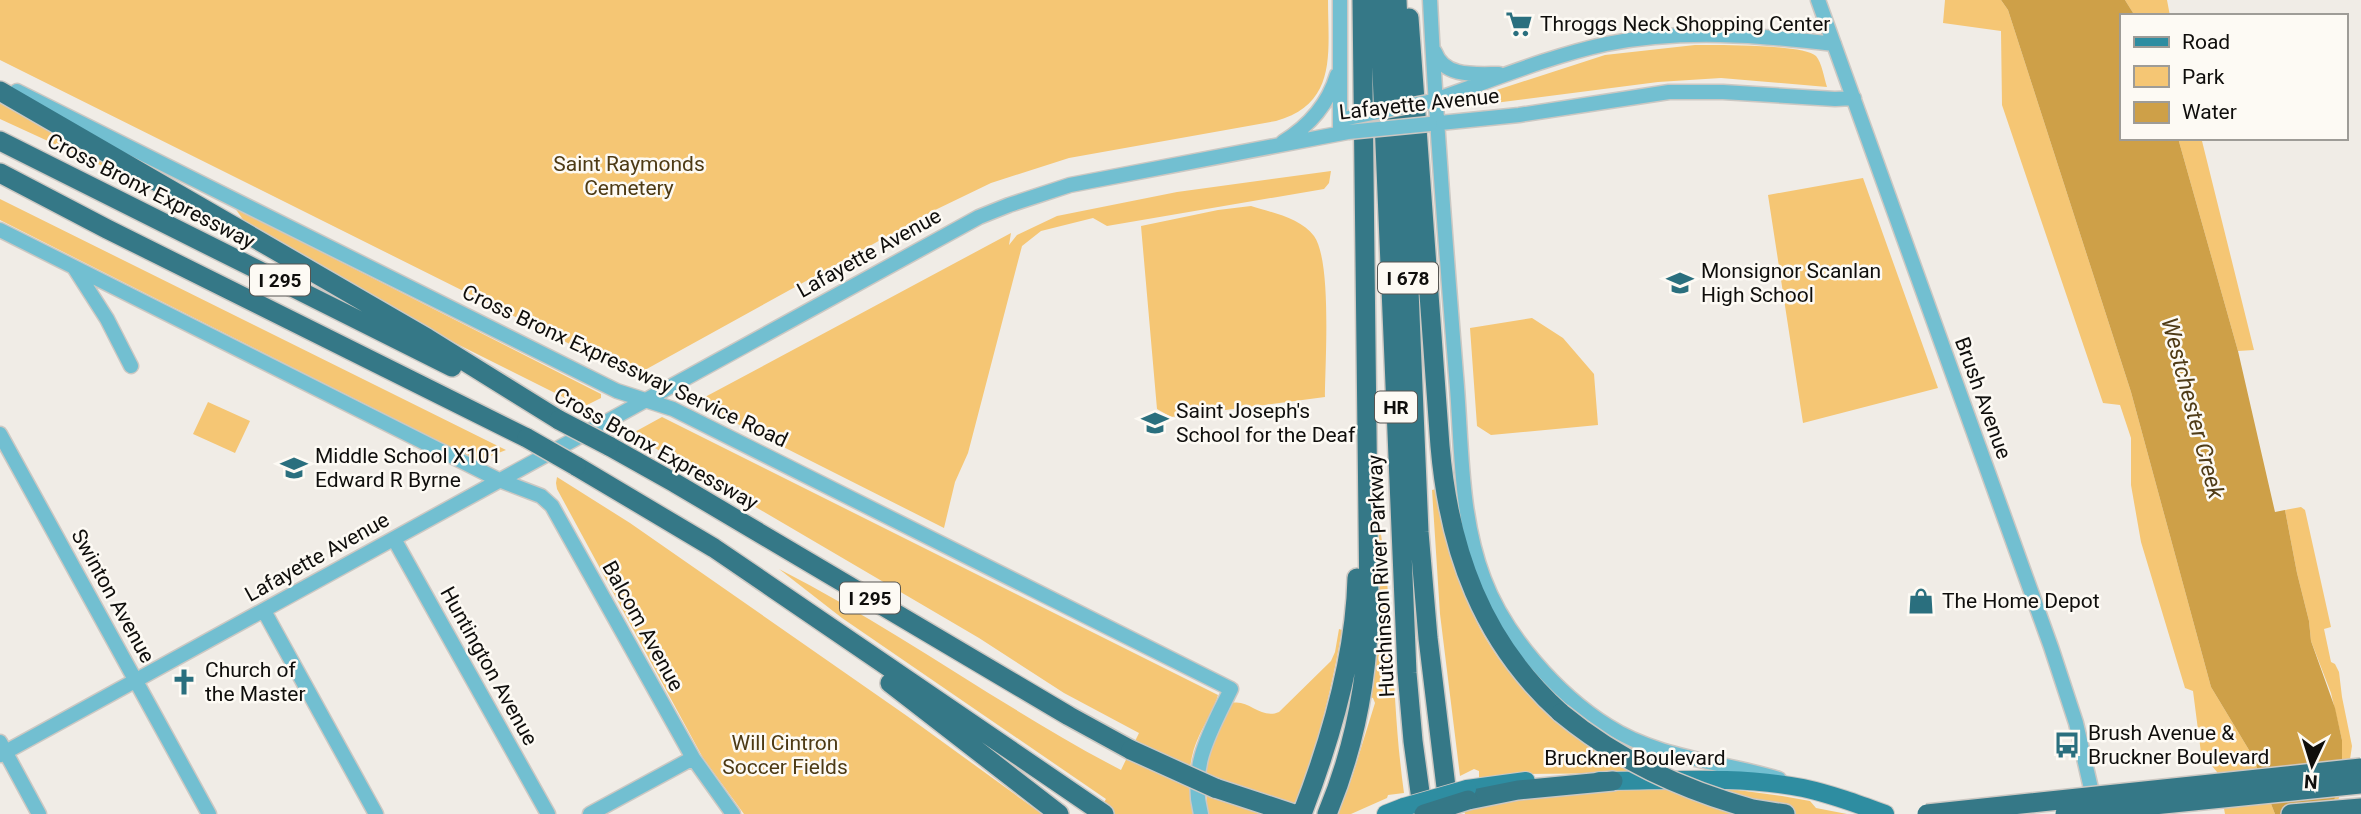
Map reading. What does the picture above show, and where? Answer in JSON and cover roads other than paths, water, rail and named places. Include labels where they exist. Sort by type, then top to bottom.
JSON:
[{"type":"highway","points":[[1327,814],[1351,747],[1362,700],[1369,606],[1362,0]]},
{"type":"highway","name":"Hutchinson River Parkway","points":[[1379,0],[1407,673],[1423,814]]},
{"type":"highway","name":"I 678","points":[[1397,0],[1416,486],[1428,638],[1442,752]]},
{"type":"highway","points":[[1406,0],[1441,457],[1449,513],[1469,579],[1492,630],[1524,675],[1561,713],[1609,749],[1658,775],[1704,794],[1773,814]]},
{"type":"highway","points":[[0,91],[427,338],[559,420]]},
{"type":"highway","name":"Cross Bronx Expressway","points":[[0,141],[609,446],[1069,716],[1132,750],[1214,788],[1281,814]]},
{"type":"highway","name":"I 295","points":[[0,173],[527,438],[576,466],[731,560],[1101,812]]},
{"type":"highway","points":[[0,183],[107,229]]},
{"type":"highway","points":[[1301,814],[1338,705],[1353,628],[1358,560],[1357,424],[1367,360]]},
{"type":"highway","points":[[731,560],[1059,814]]},
{"type":"highway","points":[[1442,752],[1464,801]]},
{"type":"highway","points":[[1442,752],[1450,814]]},
{"type":"highway","points":[[1927,814],[2361,768]]},
{"type":"highway","points":[[1423,814],[1464,801],[1517,790],[1613,781]]},
{"type":"highway","points":[[2065,814],[2361,784]]},
{"type":"highway","points":[[1214,788],[1294,814]]},
{"type":"highway","points":[[2291,814],[2361,808]]},
{"type":"highway","points":[[1752,809],[1785,814]]},
{"type":"main road","name":"Bruckner Boulevard","points":[[1613,781],[1737,781],[1776,784],[1827,794],[1885,814]]},
{"type":"main road","points":[[1385,814],[1404,807],[1464,801]]},
{"type":"street","points":[[1339,0],[1344,126]]},
{"type":"street","points":[[1430,0],[1432,100],[1465,498],[1480,567],[1496,606],[1518,639],[1552,680],[1577,703],[1610,727],[1654,747],[1759,773],[1827,794]]},
{"type":"street","name":"Brush Avenue","points":[[1818,0],[2054,657],[2076,723],[2097,814]]},
{"type":"street","name":"Lafayette Avenue","points":[[2,750],[264,611],[933,242],[1009,205],[1090,181],[1273,148],[1591,48],[1622,41],[1666,37],[1756,36],[1834,44]]},
{"type":"street","points":[[1433,45],[1438,60],[1452,71],[1511,73]]},
{"type":"street","points":[[1273,148],[1298,132],[1321,110],[1333,88],[1340,57]]},
{"type":"street","name":"Cross Bronx Expressway Service Road","points":[[0,82],[617,391],[673,409],[1231,689],[1208,733],[1200,757],[1197,784],[1201,814]]},
{"type":"street","name":"Lafayette Avenue","points":[[1344,126],[1434,124],[1519,115],[1669,92],[1854,98]]},
{"type":"street","points":[[0,230],[499,480]]},
{"type":"street","points":[[74,267],[107,318],[131,366]]},
{"type":"street","name":"Swinton Avenue","points":[[0,434],[209,814]]},
{"type":"street","name":"Balcom Avenue","points":[[499,480],[541,496],[552,506],[693,758],[733,814]]},
{"type":"street","name":"Huntington Avenue","points":[[394,539],[548,814]]},
{"type":"street","points":[[264,611],[376,814]]},
{"type":"street","points":[[2,750],[39,814]]},
{"type":"street","points":[[590,814],[693,758]]},
{"type":"water","name":"Westchester Creek","points":[[2001,0],[2125,0],[2134,14],[2120,14],[2120,140],[2179,140],[2238,351],[2275,512],[2285,510],[2311,641],[2335,708],[2342,740],[2342,766],[2331,814],[2275,814],[2252,755],[2211,687],[2131,392],[2008,10]]},
{"type":"place","name":"Throggs Neck Shopping Center","points":[[1519,24]]},
{"type":"place","name":"Monsignor Scanlan High School","points":[[1680,283]]},
{"type":"place","name":"Saint Joseph's School for the Deaf","points":[[1155,423]]},
{"type":"place","name":"Middle School X101 Edward R Byrne","points":[[294,468]]},
{"type":"place","name":"The Home Depot","points":[[1921,601]]},
{"type":"place","name":"Church of the Master","points":[[184,682]]},
{"type":"place","name":"Brush Avenue & Bruckner Boulevard","points":[[2067,745]]},
{"type":"park label","name":"Saint Raymonds Cemetery","points":[[629,176]]},
{"type":"park label","name":"Will Cintron Soccer Fields","points":[[785,755]]}]
